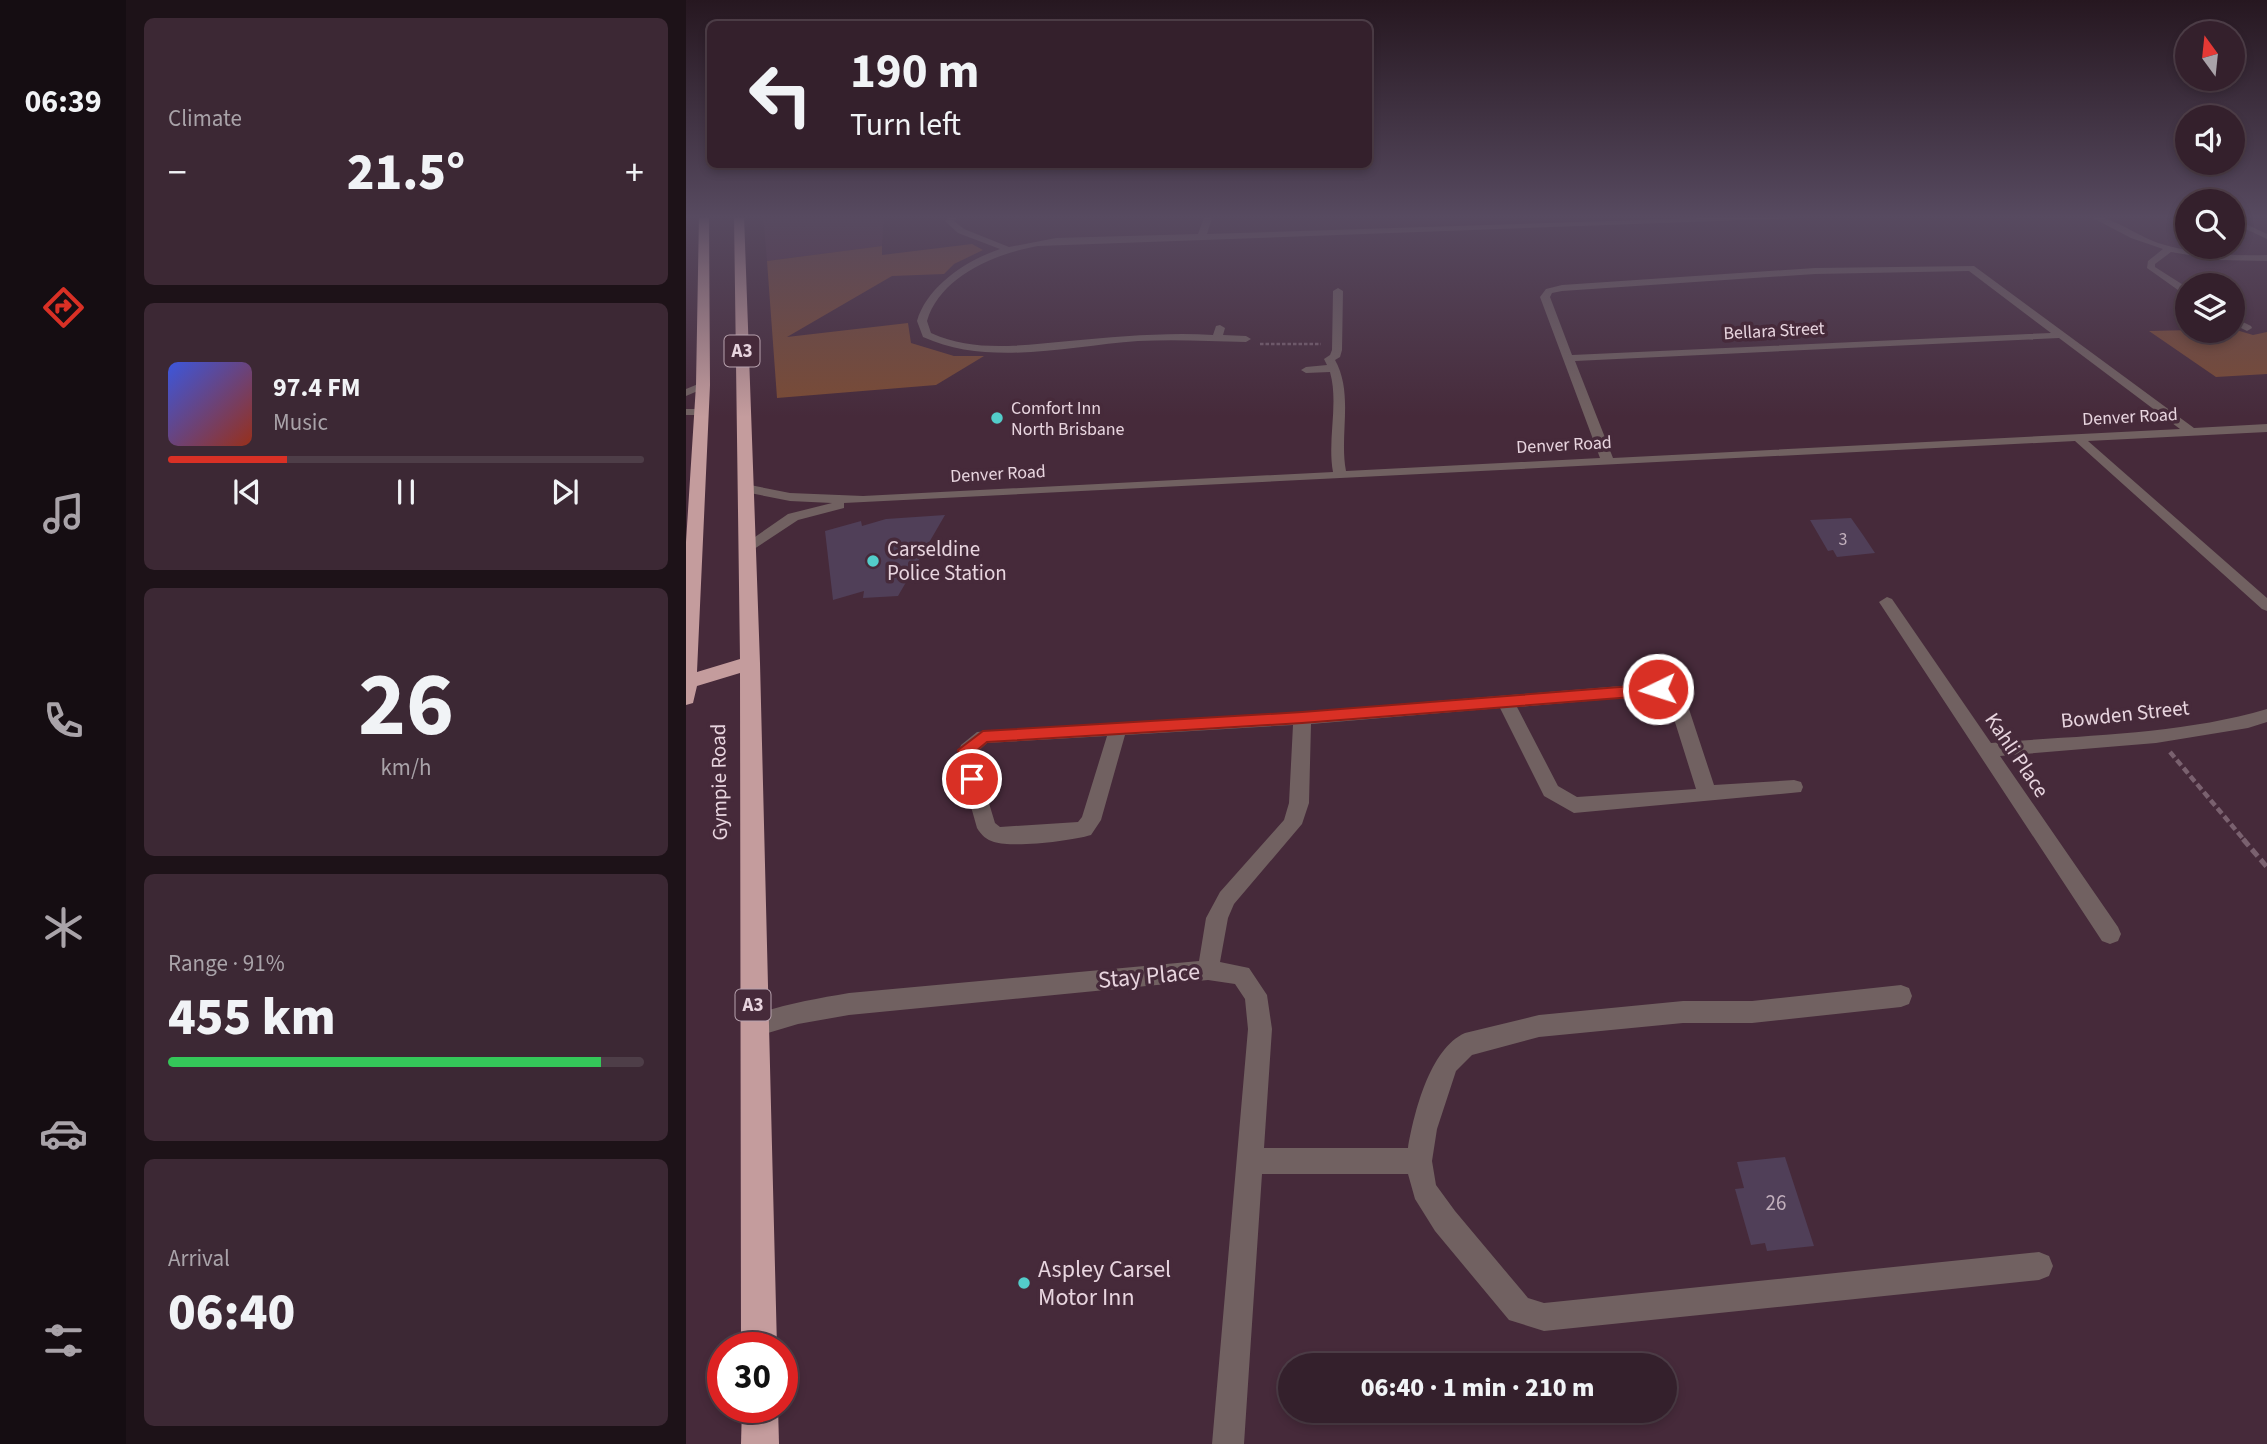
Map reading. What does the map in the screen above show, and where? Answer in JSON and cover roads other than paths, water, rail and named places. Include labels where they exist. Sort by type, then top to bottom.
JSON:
[{"type":"highway","name":"A3","points":[[686,698],[694,412],[703,385],[704,282]]},
{"type":"highway","name":"Gympie Road","points":[[740,282],[750,663],[759,1332]]},
{"type":"highway","points":[[687,682],[750,663]]},
{"type":"highway","points":[[760,1423],[760,1444]]},
{"type":"street","points":[[949,282],[923,314],[922,328],[927,335],[958,346],[991,349],[1219,333],[1246,340]]},
{"type":"street","points":[[1608,462],[1545,297],[1549,291],[1562,288],[1646,282]]},
{"type":"street","points":[[1991,282],[2193,433]]},
{"type":"street","points":[[1338,291],[1333,360],[1339,385],[1337,457],[1340,474]]},
{"type":"street","name":"Bellara Street","points":[[1570,358],[2064,335]]},
{"type":"street","points":[[1306,370],[1333,360]]},
{"type":"street","points":[[686,393],[703,385]]},
{"type":"street","name":"Denver Road","points":[[745,488],[790,497],[863,500],[2267,428]]},
{"type":"street","points":[[2079,439],[2267,606]]},
{"type":"street","name":"Denver Road","points":[[746,548],[793,517],[863,500]]},
{"type":"street","name":"Kahli Place","points":[[1887,602],[2110,934]]},
{"type":"street","points":[[1118,729],[1091,820],[1084,829],[1066,833],[997,835],[987,828],[966,757],[967,750],[983,737],[1302,718],[1658,689],[1670,692],[1678,700],[1707,793]]},
{"type":"street","points":[[1505,700],[1551,791],[1574,805],[1794,787]]},
{"type":"street","name":"Bowden Street","points":[[1986,750],[2156,736],[2248,722],[2267,715]]},
{"type":"street","points":[[1208,970],[1217,918],[1227,898],[1292,824],[1299,803],[1302,718]]},
{"type":"street","name":"Stay Place","points":[[754,1026],[798,1013],[849,1004],[1208,970],[1241,975],[1256,995],[1260,1029],[1228,1444]]},
{"type":"street","points":[[1901,996],[1752,1012],[1683,1012],[1539,1026],[1465,1045],[1446,1064],[1423,1129],[1419,1161],[1424,1190],[1445,1221],[1519,1310],[1544,1317],[2039,1266]]},
{"type":"street","points":[[1250,1161],[1419,1161]]},
{"type":"place","name":"Comfort Inn North Brisbane","points":[[997,418]]},
{"type":"place","name":"Carseldine Police Station","points":[[873,561]]},
{"type":"place","name":"Aspley Carsel Motor Inn","points":[[1024,1283]]}]
